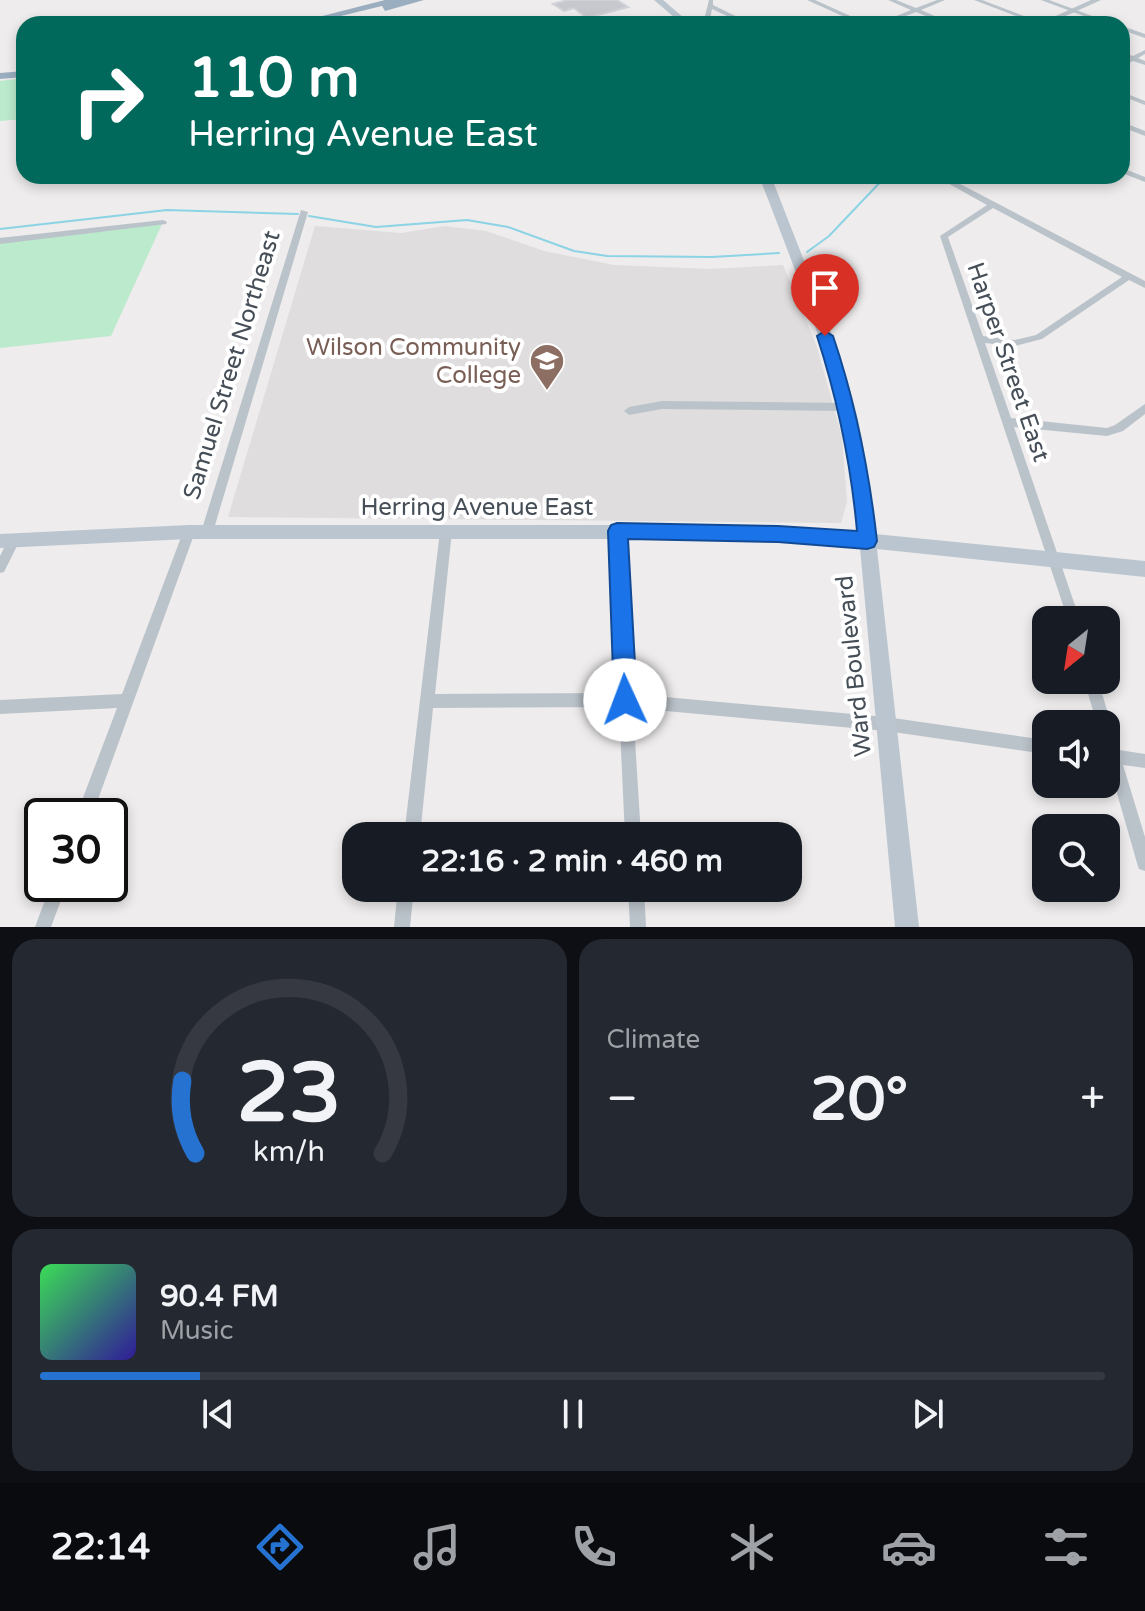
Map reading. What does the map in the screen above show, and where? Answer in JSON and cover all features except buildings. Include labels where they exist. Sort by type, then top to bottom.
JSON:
[{"type":"highway","points":[[329,16],[396,0]]},
{"type":"highway","points":[[353,16],[419,0]]},
{"type":"main road","points":[[658,0],[677,16]]},
{"type":"main road","name":"Ward Boulevard","points":[[768,184],[816,309],[847,407],[860,467],[907,927]]},
{"type":"main road","name":"Herring Avenue East","points":[[7,540],[198,532],[617,531],[778,534],[1145,569]]},
{"type":"street","points":[[810,0],[847,16]]},
{"type":"street","points":[[891,0],[931,16]]},
{"type":"street","points":[[901,16],[942,0]]},
{"type":"street","points":[[977,0],[1020,16]]},
{"type":"street","points":[[1044,0],[1089,16]]},
{"type":"street","points":[[1059,16],[1097,0]]},
{"type":"street","points":[[711,3],[735,16]]},
{"type":"street","points":[[1130,60],[1145,52]]},
{"type":"street","points":[[1130,57],[1145,63]]},
{"type":"street","points":[[954,184],[1145,285]]},
{"type":"street","name":"Harper Street East","points":[[993,204],[944,236],[1069,606]]},
{"type":"street","name":"Samuel Street Northeast","points":[[91,798],[127,701],[198,532],[304,212]]},
{"type":"street","points":[[0,241],[163,222]]},
{"type":"street","points":[[979,339],[1015,343],[1039,337],[1129,276]]},
{"type":"street","points":[[629,411],[662,405],[847,407]]},
{"type":"street","points":[[1008,422],[1107,432],[1119,428],[1145,408]]},
{"type":"street","points":[[414,822],[446,531]]},
{"type":"street","points":[[617,531],[632,822]]},
{"type":"street","points":[[0,568],[7,540]]},
{"type":"street","points":[[427,701],[625,700],[886,724],[1032,745]]},
{"type":"street","points":[[0,707],[127,701]]},
{"type":"street","points":[[1120,757],[1145,761]]},
{"type":"street","points":[[1120,787],[1145,863]]},
{"type":"street","points":[[43,927],[52,902]]},
{"type":"street","points":[[402,927],[405,902]]},
{"type":"street","points":[[637,902],[638,927]]},
{"type":"shaded area","name":"Wilson Community College","points":[[315,226],[401,233],[445,226],[486,231],[544,251],[614,265],[711,269],[783,265],[817,347],[842,437],[847,501],[841,523],[228,517]]},
{"type":"green space","points":[[16,79],[16,120],[0,121],[0,81]]},
{"type":"green space","points":[[163,222],[111,336],[0,348],[0,238]]},
{"type":"waterway","points":[[807,252],[829,236],[878,184]]},
{"type":"waterway","points":[[0,229],[167,210],[298,214]]},
{"type":"waterway","points":[[309,216],[376,227],[467,220],[508,227],[574,251],[607,256],[712,257],[779,253]]},
{"type":"place","name":"Wilson Community College","points":[[547,392]]},
{"type":"route","points":[[625,700],[617,531],[730,532],[867,541],[860,467],[843,391],[825,336]]}]
